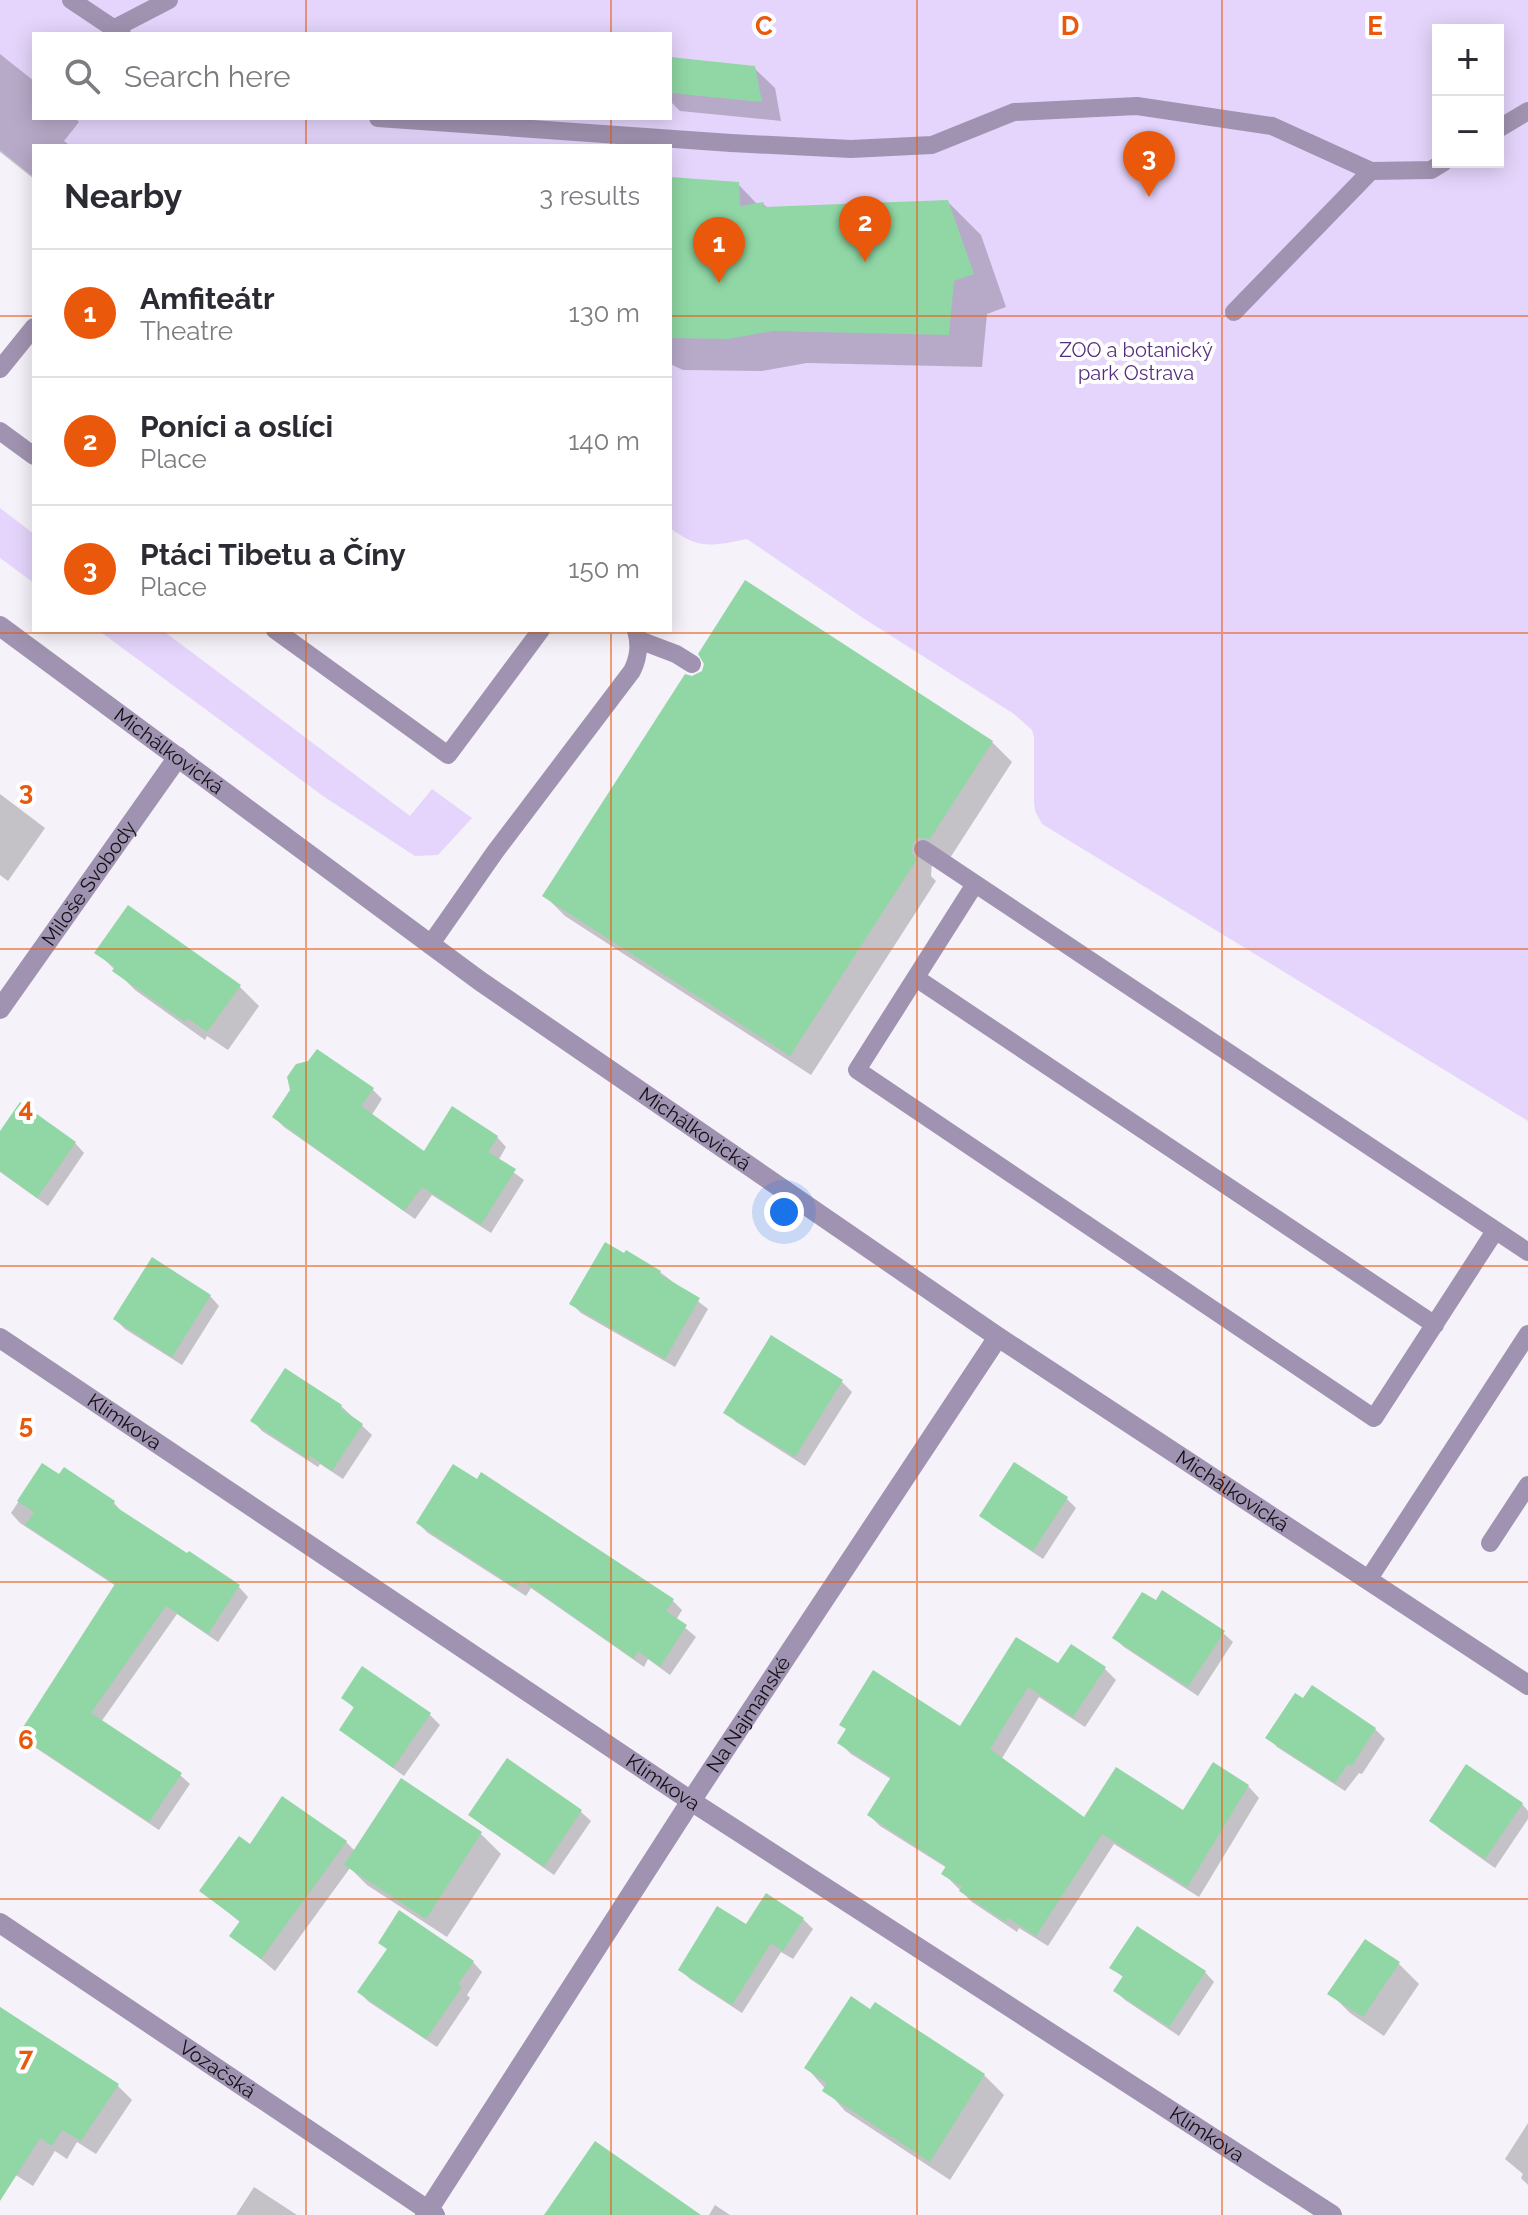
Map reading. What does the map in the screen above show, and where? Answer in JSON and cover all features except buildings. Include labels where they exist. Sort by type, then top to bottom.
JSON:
[{"type":"street","name":"Michálkovická","points":[[0,626],[430,945],[998,1337],[1528,1685]]},
{"type":"street","name":"Miloše Svobody","points":[[0,1009],[178,757]]},
{"type":"street","name":"Na Najmanské","points":[[429,2213],[691,1801],[998,1337]]},
{"type":"street","name":"Klímkova","points":[[0,1338],[691,1801],[1332,2215]]},
{"type":"street","name":"Vozačská","points":[[0,1923],[429,2213]]},
{"type":"lane","points":[[71,0],[118,31],[169,0]]},
{"type":"lane","points":[[406,120],[851,149],[932,145],[1014,112],[1137,106],[1272,126],[1371,171],[1434,168]]},
{"type":"lane","points":[[1504,125],[1528,111]]},
{"type":"lane","points":[[1234,312],[1371,171]]},
{"type":"lane","points":[[0,369],[32,329]]},
{"type":"lane","points":[[0,431],[32,455]]},
{"type":"lane","points":[[278,632],[448,755],[540,632]]},
{"type":"lane","points":[[430,945],[495,852],[632,671],[638,659],[638,635],[692,664]]},
{"type":"lane","points":[[923,849],[1528,1252]]},
{"type":"lane","points":[[975,884],[857,1070],[1374,1418],[1495,1231]]},
{"type":"lane","points":[[916,978],[1435,1325]]},
{"type":"lane","points":[[1368,1580],[1528,1334]]},
{"type":"lane","points":[[1490,1543],[1528,1485]]},
{"type":"green space","name":"ZOO a botanický park Ostrava","points":[[0,0],[1528,0],[1528,1121],[1042,824],[1034,802],[1034,737],[1032,730],[1014,714],[863,618],[747,539],[698,543],[672,529],[672,144],[32,144],[32,175],[0,150]]},
{"type":"green space","points":[[0,508],[32,532],[32,582],[0,558]]},
{"type":"green space","points":[[101,632],[165,632],[410,816],[432,789],[472,818],[438,855],[415,856],[323,796]]},
{"type":"place","name":"Ptáci Tibetu a Číny","points":[[1149,197]]},
{"type":"place","name":"Poníci a oslíci","points":[[865,262]]},
{"type":"place","name":"Amfiteátr","points":[[719,283]]}]
